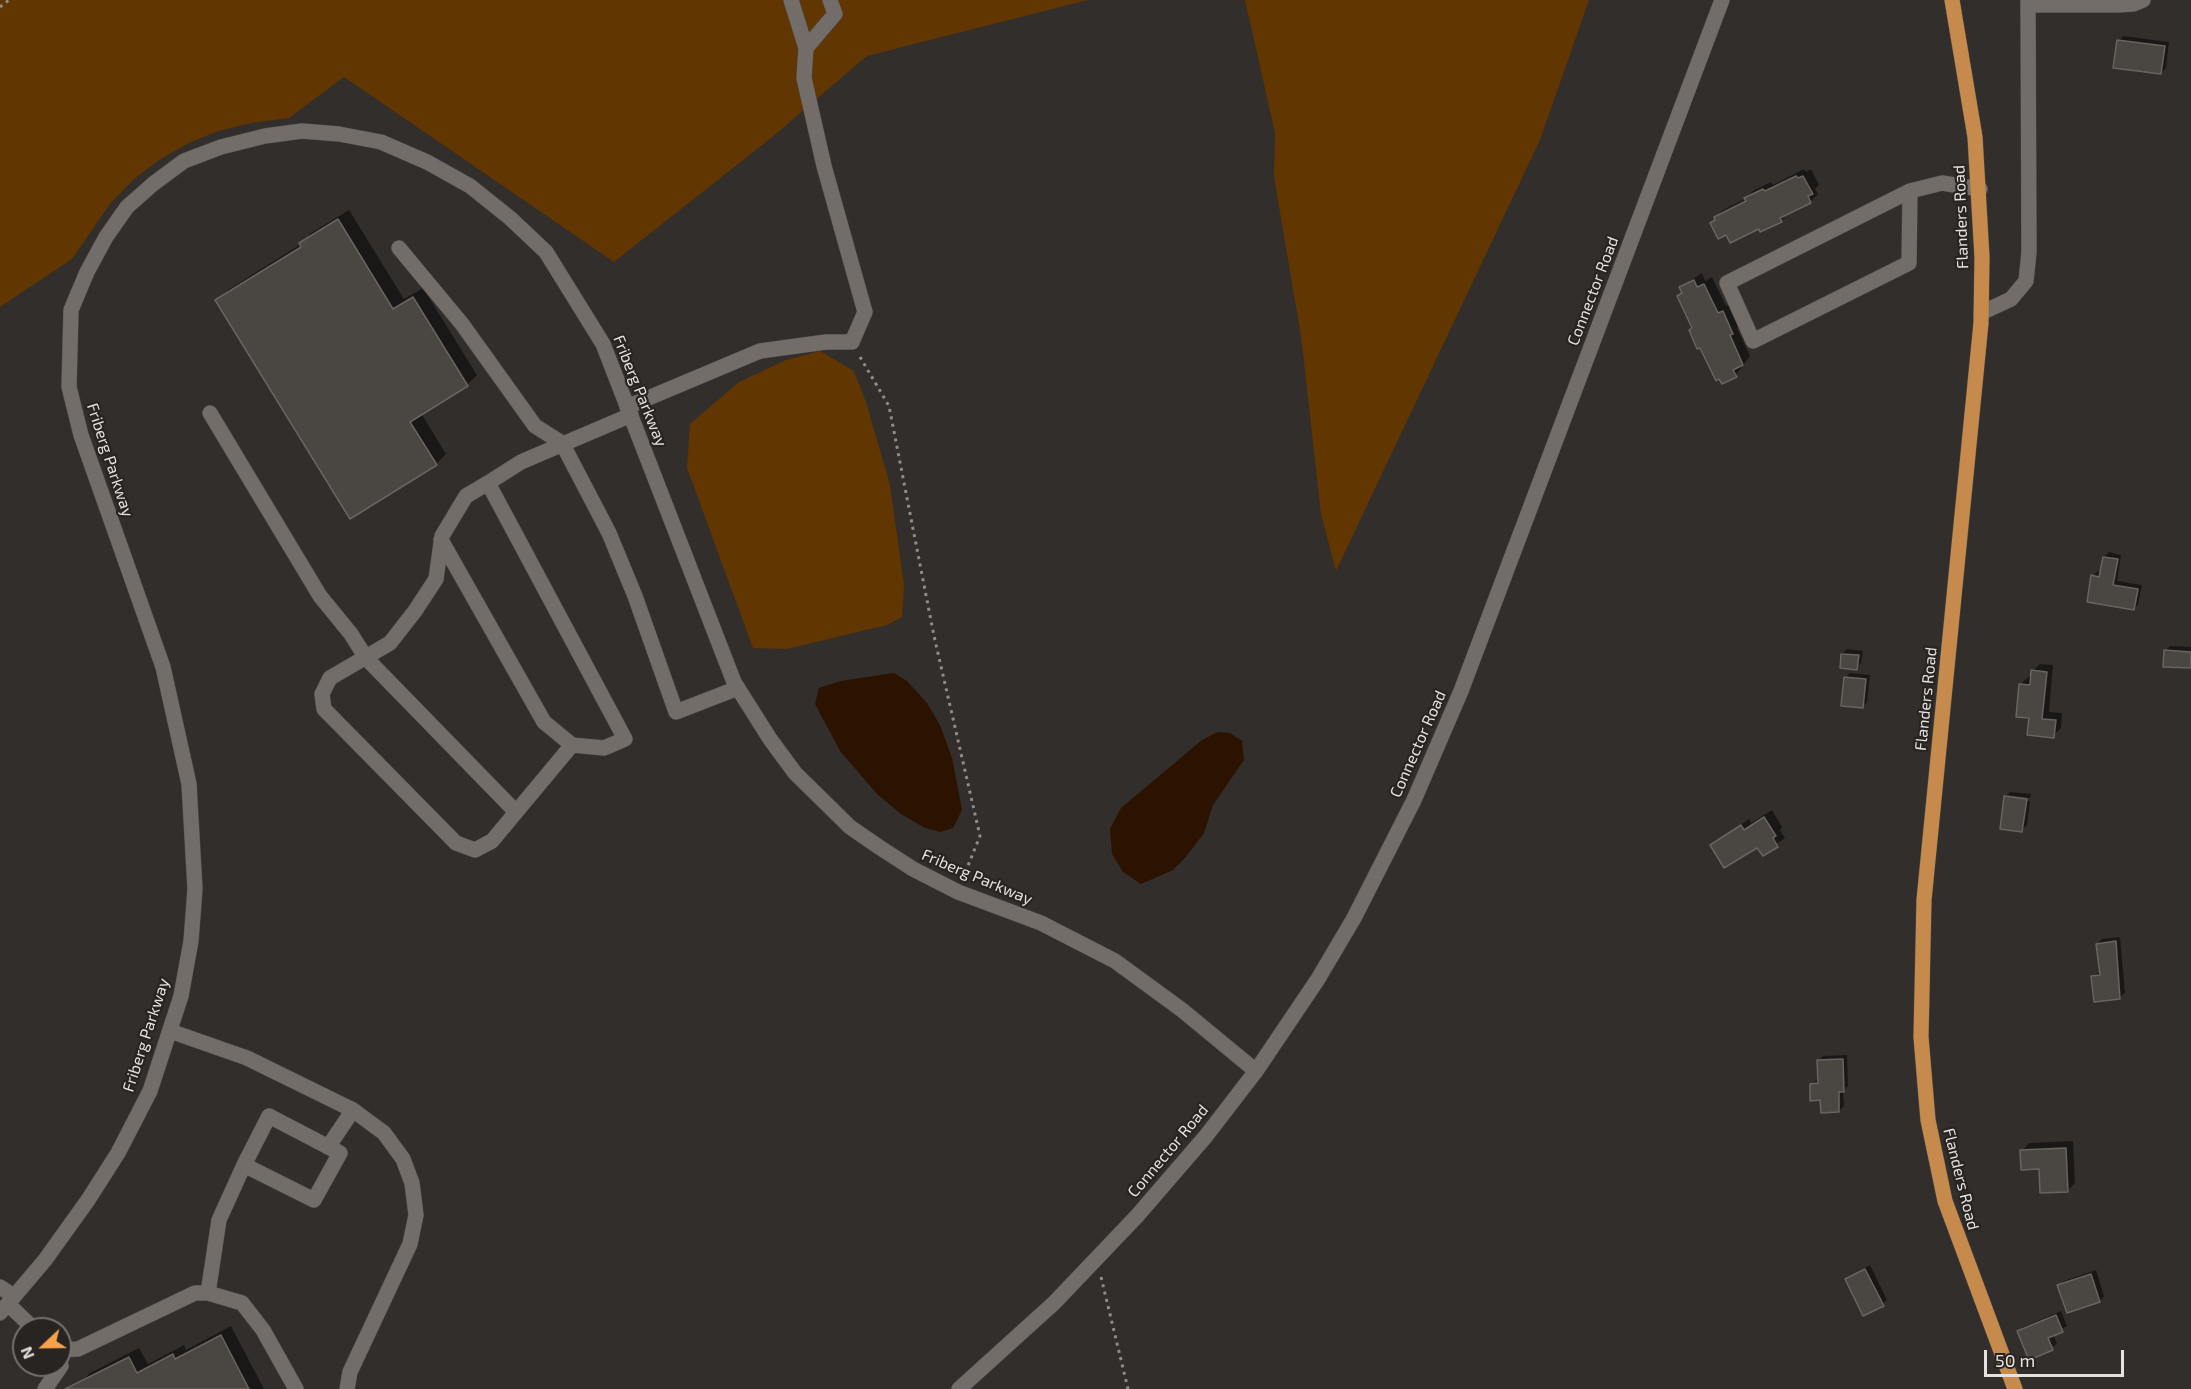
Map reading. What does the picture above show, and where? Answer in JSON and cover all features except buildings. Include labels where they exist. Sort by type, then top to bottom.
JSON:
[{"type":"main road","name":"Flanders Road","points":[[1952,0],[1965,69],[1980,189],[1981,313],[1924,900],[1921,1036],[1928,1120],[1945,1201],[1972,1280],[2015,1389]]},
{"type":"street","points":[[572,746],[492,841],[475,850],[456,843],[324,709],[322,694],[330,678],[390,643],[436,579],[441,540],[466,496],[521,462],[760,351],[826,342],[852,342],[865,312],[824,166],[804,78],[806,48],[790,0]]},
{"type":"street","points":[[806,48],[835,14],[830,0]]},
{"type":"street","name":"Connector Road","points":[[959,1389],[1054,1303],[1206,1136],[1256,1071],[1318,979],[1354,918],[1418,789],[1500,592],[1722,0]]},
{"type":"street","points":[[1981,313],[2011,299],[2026,281],[2029,252],[2028,2],[2118,5],[2133,4],[2143,0]]},
{"type":"street","name":"Friberg Parkway","points":[[7,1304],[45,1260],[118,1153],[150,1091],[181,996],[191,941],[195,889],[189,784],[163,667],[81,435],[69,387],[72,310],[87,272],[106,237],[127,207],[184,161],[221,147],[265,136],[302,131],[339,134],[381,142],[427,162],[470,186],[510,218],[546,252],[603,344],[738,688],[795,773],[850,827],[913,869],[958,891],[1041,923],[1115,961],[1182,1010],[1256,1071]]},
{"type":"street","points":[[1910,191],[1909,263],[1753,341],[1727,283],[1910,191],[1942,183],[1980,189]]},
{"type":"street","points":[[399,248],[462,324],[535,426],[562,443],[618,554],[676,712],[738,688]]},
{"type":"street","points":[[210,413],[320,596],[351,634],[366,658],[516,812]]},
{"type":"street","points":[[441,540],[544,722],[572,746],[604,748],[625,739],[488,483]]},
{"type":"street","points":[[170,1031],[248,1058],[353,1110],[384,1133],[403,1159],[412,1183],[416,1215],[410,1244],[350,1372],[347,1389]]},
{"type":"street","points":[[328,1147],[353,1110]]},
{"type":"street","points":[[208,1293],[219,1220],[244,1165],[269,1116],[340,1153],[314,1200],[244,1165]]},
{"type":"street","points":[[0,1287],[7,1304],[21,1317]]},
{"type":"street","points":[[72,1349],[78,1349],[195,1293],[208,1293],[242,1303],[263,1330],[296,1389]]},
{"type":"path","points":[[0,7],[9,0]]},
{"type":"path","points":[[852,342],[889,406],[934,636],[980,836],[958,891]]},
{"type":"path","points":[[1097,1258],[1128,1389]]},
{"type":"shaded area","points":[[0,0],[1088,0],[867,56],[771,138],[614,262],[344,77],[289,118],[251,123],[218,131],[187,144],[159,160],[133,180],[110,204],[72,259],[0,307]]},
{"type":"shaded area","points":[[1245,0],[1589,0],[1540,140],[1336,571],[1321,514],[1301,336],[1274,177],[1275,133]]},
{"type":"shaded area","points":[[820,351],[854,371],[866,402],[890,485],[904,585],[902,617],[887,625],[787,649],[753,648],[687,468],[690,424],[739,382],[786,360]]},
{"type":"shaded area","points":[[894,673],[907,681],[927,703],[940,725],[952,758],[962,810],[953,828],[940,832],[925,828],[901,814],[877,794],[840,751],[815,704],[819,688],[841,681]]},
{"type":"shaded area","points":[[1218,732],[1230,733],[1242,741],[1244,760],[1213,805],[1204,833],[1185,858],[1173,870],[1141,884],[1123,872],[1112,854],[1110,829],[1121,808],[1202,740]]}]
